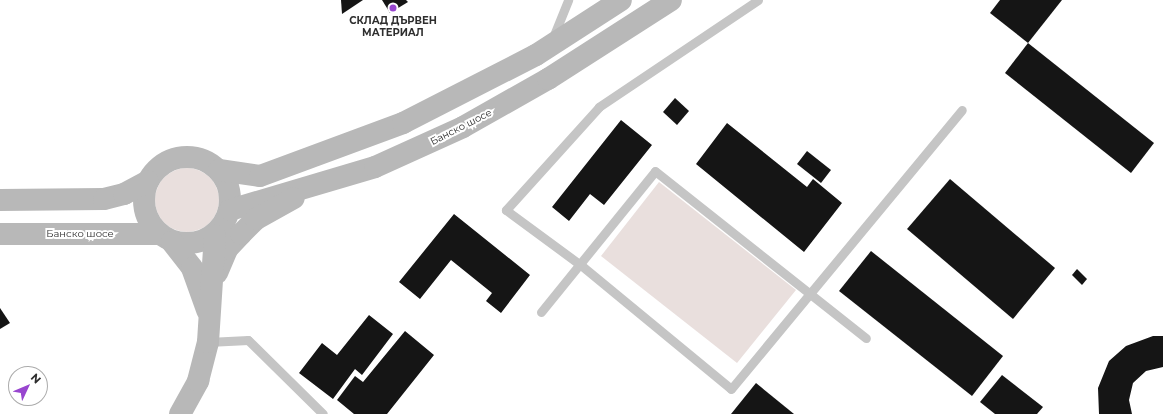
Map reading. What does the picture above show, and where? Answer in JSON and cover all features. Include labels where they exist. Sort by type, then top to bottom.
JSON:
[{"type":"main road","points":[[0,200],[104,199],[124,194],[148,181],[156,170],[180,157],[194,157],[219,170],[260,176],[313,158],[403,123],[536,55],[621,0]]},
{"type":"main road","name":"Банско шосе","points":[[230,210],[277,193],[333,182],[375,167],[463,127],[548,79],[671,0]]},
{"type":"main road","points":[[180,414],[198,381],[208,342],[211,320],[215,235],[230,210],[231,194],[219,170]]},
{"type":"main road","points":[[148,181],[144,208],[166,238],[192,268],[211,320]]},
{"type":"main road","points":[[213,283],[227,249],[256,219],[333,182]]},
{"type":"main road","points":[[166,238],[194,243],[215,235]]},
{"type":"main road","name":"Банско шосе","points":[[6,237],[166,238]]},
{"type":"lane","points":[[536,55],[559,30],[568,0]]},
{"type":"lane","points":[[758,0],[599,107],[506,210],[582,266],[731,389],[962,110]]},
{"type":"lane","points":[[541,312],[582,266],[655,171],[866,338]]},
{"type":"lane","points":[[208,342],[248,340],[323,414]]},
{"type":"shaded area","points":[[187,168],[205,174],[213,182],[219,200],[213,218],[205,226],[187,232],[169,226],[161,218],[155,200],[161,182],[169,174]]},
{"type":"shaded area","points":[[659,182],[796,290],[737,363],[601,256]]},
{"type":"building","name":"СКЛАД ДЪРВЕН МАТЕРИАЛ","points":[[341,0],[363,0],[342,14]]},
{"type":"building","name":"СКЛАД ДЪРВЕН МАТЕРИАЛ","points":[[382,0],[406,0],[408,2],[390,13]]},
{"type":"building","points":[[1000,0],[1062,0],[1028,43],[990,13]]},
{"type":"building","points":[[1028,43],[1154,143],[1131,173],[1005,73]]},
{"type":"building","points":[[675,98],[689,111],[677,125],[663,112]]},
{"type":"building","points":[[621,120],[652,145],[604,205],[590,194],[569,221],[552,207]]},
{"type":"building","points":[[727,123],[807,187],[813,179],[842,203],[804,252],[696,164]]},
{"type":"building","points":[[807,151],[831,170],[821,183],[797,164]]},
{"type":"building","points":[[950,179],[1055,268],[1013,319],[907,229]]},
{"type":"building","points":[[454,214],[530,275],[501,313],[486,301],[492,293],[451,260],[420,299],[399,282]]},
{"type":"building","points":[[871,251],[1003,356],[972,396],[839,291]]},
{"type":"building","points":[[1077,269],[1087,279],[1082,285],[1072,275]]},
{"type":"building","points":[[0,308],[10,323],[0,329]]},
{"type":"building","points":[[369,315],[393,334],[362,375],[355,369],[333,399],[299,373],[322,343],[337,355]]},
{"type":"building","points":[[405,331],[434,355],[387,414],[354,414],[337,400],[355,376],[363,382]]},
{"type":"building","points":[[1153,336],[1163,336],[1163,367],[1146,371],[1133,383],[1129,400],[1132,414],[1099,414],[1098,388],[1109,361],[1126,346]]},
{"type":"building","points":[[1002,375],[1043,407],[1037,414],[995,414],[980,402]]},
{"type":"building","points":[[756,383],[794,414],[731,414]]},
{"type":"place","name":"СКЛАД ДЪРВЕН МАТЕРИАЛ","points":[[393,8]]}]
